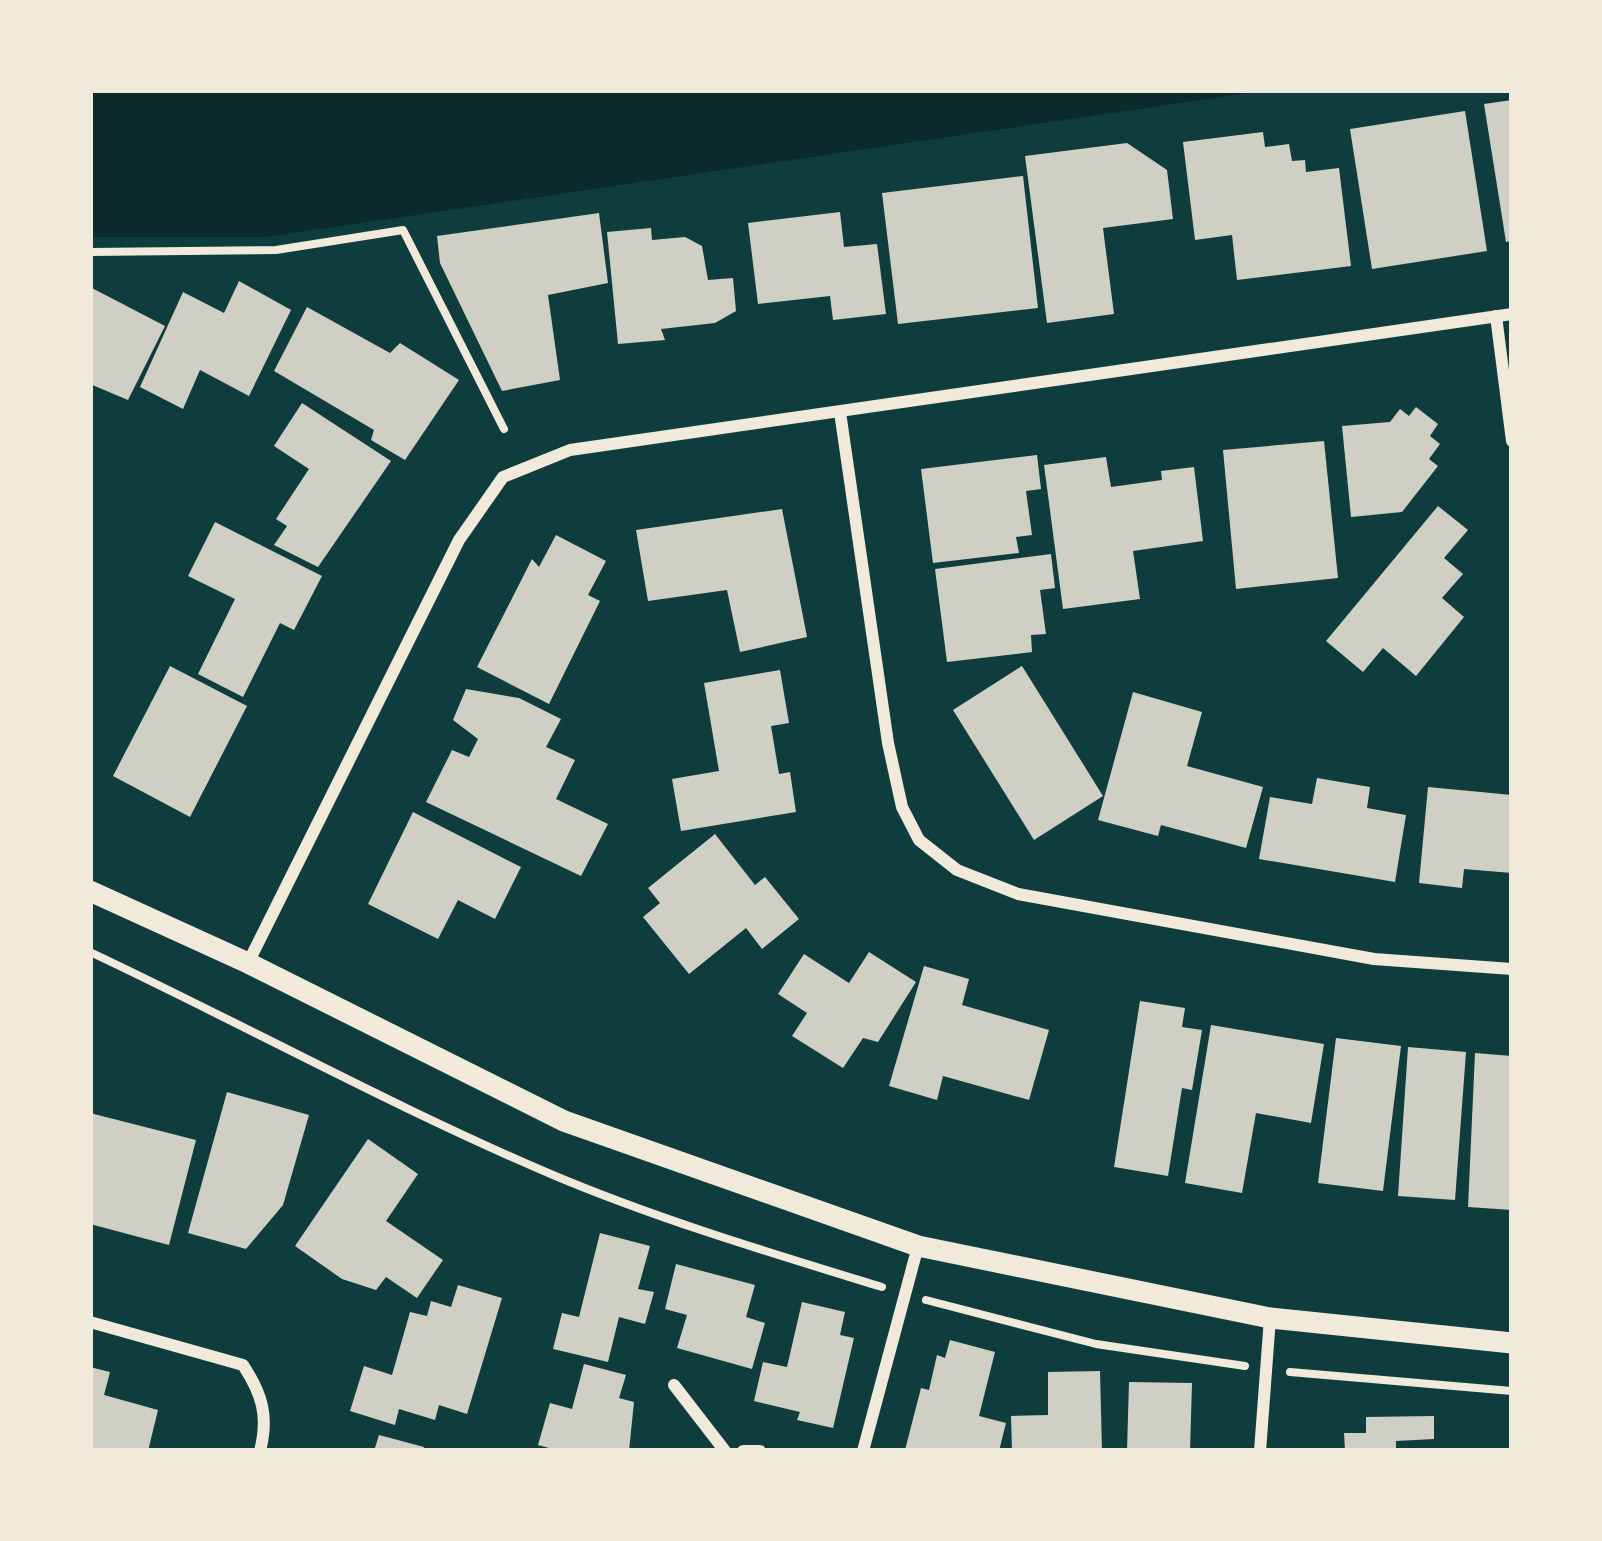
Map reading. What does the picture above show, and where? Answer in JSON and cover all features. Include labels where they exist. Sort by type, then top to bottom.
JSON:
[{"type":"street","points":[[248,963],[459,540],[503,477],[571,450],[1512,314]]},
{"type":"street","points":[[1496,316],[1512,441]]},
{"type":"street","points":[[839,412],[887,743],[902,807],[920,840],[957,870],[1018,894],[1374,959],[1512,969]]},
{"type":"street","points":[[90,891],[248,963],[564,1121],[918,1246],[1270,1318],[1512,1343]]},
{"type":"street","points":[[863,1451],[918,1246]]},
{"type":"street","points":[[1260,1451],[1270,1318]]},
{"type":"street","points":[[90,1322],[243,1364],[260,1392],[266,1427],[260,1451]]},
{"type":"street","points":[[674,1385],[725,1451]]},
{"type":"street","points":[[742,1451],[760,1451]]},
{"type":"path","points":[[90,252],[276,250],[403,230],[505,429]]},
{"type":"path","points":[[90,952],[194,1001]]},
{"type":"water","points":[[90,90],[1269,90],[265,237],[90,237]]},
{"type":"building","points":[[1512,100],[1512,241],[1506,242],[1484,104]]},
{"type":"building","points":[[1465,111],[1487,251],[1372,269],[1350,129]]},
{"type":"building","points":[[1263,132],[1265,147],[1289,144],[1292,161],[1305,160],[1306,172],[1339,168],[1351,266],[1237,280],[1232,235],[1195,240],[1183,142]]},
{"type":"building","points":[[1127,143],[1167,170],[1173,219],[1103,228],[1114,314],[1047,323],[1025,156]]},
{"type":"building","points":[[1023,176],[1038,308],[898,324],[882,193]]},
{"type":"building","points":[[840,212],[844,247],[877,244],[886,314],[833,320],[830,296],[758,304],[748,223]]},
{"type":"building","points":[[599,213],[608,283],[548,295],[560,380],[502,391],[440,263],[437,236]]},
{"type":"building","points":[[651,228],[652,240],[685,237],[702,246],[708,280],[733,278],[736,311],[715,323],[661,329],[665,340],[618,344],[607,232]]},
{"type":"building","points":[[239,281],[291,310],[249,396],[200,370],[183,409],[140,387],[183,292],[224,313]]},
{"type":"building","points":[[90,287],[165,326],[128,400],[90,384]]},
{"type":"building","points":[[307,307],[390,353],[400,343],[459,380],[405,460],[371,440],[374,430],[274,371]]},
{"type":"building","points":[[302,403],[391,461],[318,567],[274,545],[287,526],[276,519],[309,469],[274,446]]},
{"type":"building","points":[[1416,407],[1438,424],[1430,436],[1440,444],[1429,459],[1438,466],[1402,512],[1351,517],[1342,426],[1390,422],[1400,409],[1409,416]]},
{"type":"building","points":[[1324,441],[1338,578],[1236,589],[1223,450]]},
{"type":"building","points":[[1037,455],[1041,489],[1026,491],[1032,535],[1016,537],[1019,553],[933,563],[921,469]]},
{"type":"building","points":[[1106,457],[1111,487],[1162,480],[1161,471],[1194,467],[1203,541],[1133,551],[1140,599],[1063,609],[1044,465]]},
{"type":"building","points":[[1438,506],[1468,530],[1444,558],[1463,574],[1442,598],[1464,617],[1416,676],[1383,648],[1363,672],[1326,641]]},
{"type":"building","points":[[782,509],[807,637],[740,652],[727,590],[648,601],[636,530]]},
{"type":"building","points":[[215,522],[322,576],[294,630],[280,623],[243,697],[198,674],[235,599],[188,576]]},
{"type":"building","points":[[556,535],[606,561],[588,595],[600,601],[549,704],[477,667],[532,559],[539,567]]},
{"type":"building","points":[[1051,554],[1055,588],[1040,590],[1046,634],[1031,635],[1032,652],[947,662],[935,569]]},
{"type":"building","points":[[170,666],[247,706],[190,817],[113,776]]},
{"type":"building","points":[[1022,666],[1103,796],[1034,840],[953,710]]},
{"type":"building","points":[[780,670],[789,723],[771,726],[779,774],[790,772],[796,812],[681,831],[672,779],[719,771],[704,683]]},
{"type":"building","points":[[466,689],[519,698],[561,719],[546,747],[575,760],[556,799],[608,824],[581,876],[426,802],[452,750],[469,757],[478,739],[453,720]]},
{"type":"building","points":[[1133,692],[1202,712],[1187,766],[1263,787],[1246,848],[1161,825],[1158,836],[1098,820]]},
{"type":"building","points":[[1317,778],[1370,787],[1367,808],[1406,815],[1395,882],[1259,859],[1270,797],[1312,804]]},
{"type":"building","points":[[1428,787],[1512,795],[1512,873],[1464,869],[1462,888],[1419,883]]},
{"type":"building","points":[[413,812],[521,867],[495,919],[458,900],[438,939],[368,904]]},
{"type":"building","points":[[715,834],[755,885],[765,877],[799,919],[762,949],[746,928],[689,974],[643,917],[660,903],[648,888]]},
{"type":"building","points":[[869,952],[916,982],[878,1042],[863,1038],[843,1068],[792,1036],[807,1013],[778,994],[804,954],[849,983]]},
{"type":"building","points":[[924,966],[969,979],[962,1005],[1049,1030],[1029,1100],[943,1076],[937,1100],[889,1086]]},
{"type":"building","points":[[1140,1001],[1185,1008],[1182,1027],[1202,1030],[1192,1090],[1182,1088],[1168,1176],[1114,1167]]},
{"type":"building","points":[[1211,1025],[1324,1044],[1311,1123],[1256,1113],[1242,1193],[1185,1183]]},
{"type":"building","points":[[1336,1038],[1401,1046],[1383,1191],[1318,1183]]},
{"type":"building","points":[[1408,1047],[1466,1052],[1455,1200],[1398,1196]]},
{"type":"building","points":[[1475,1053],[1512,1056],[1512,1210],[1468,1207]]},
{"type":"building","points":[[227,1092],[309,1115],[283,1205],[246,1249],[188,1233]]},
{"type":"building","points":[[90,1113],[196,1140],[169,1245],[90,1224]]},
{"type":"building","points":[[368,1139],[418,1174],[386,1221],[443,1260],[417,1298],[386,1277],[376,1290],[342,1279],[295,1246]]},
{"type":"building","points":[[600,1233],[650,1246],[638,1289],[654,1292],[645,1324],[619,1317],[608,1362],[553,1349],[562,1313],[579,1317]]},
{"type":"building","points":[[676,1264],[755,1285],[746,1317],[765,1323],[752,1369],[677,1348],[687,1315],[665,1309]]},
{"type":"building","points":[[458,1285],[502,1298],[467,1414],[439,1405],[435,1420],[399,1409],[395,1425],[350,1411],[364,1366],[392,1375],[410,1312],[427,1316],[431,1301],[451,1307]]},
{"type":"building","points":[[802,1302],[845,1312],[840,1335],[854,1338],[833,1428],[797,1420],[800,1412],[754,1401],[763,1362],[787,1367]]},
{"type":"building","points":[[950,1340],[995,1352],[979,1416],[1006,1423],[999,1451],[905,1450],[921,1388],[929,1390],[937,1355],[945,1358]]},
{"type":"building","points":[[584,1364],[626,1375],[619,1398],[634,1402],[629,1451],[560,1451],[538,1445],[550,1403],[572,1409]]},
{"type":"building","points":[[90,1367],[110,1372],[104,1395],[158,1410],[148,1451],[90,1451]]},
{"type":"building","points":[[1100,1371],[1102,1451],[1012,1451],[1011,1416],[1048,1415],[1048,1372]]},
{"type":"building","points":[[1129,1382],[1192,1383],[1190,1451],[1127,1451]]},
{"type":"building","points":[[1434,1416],[1434,1439],[1396,1441],[1396,1451],[1345,1451],[1344,1433],[1366,1433],[1366,1417]]},
{"type":"building","points":[[379,1435],[424,1447],[423,1451],[374,1451]]}]
